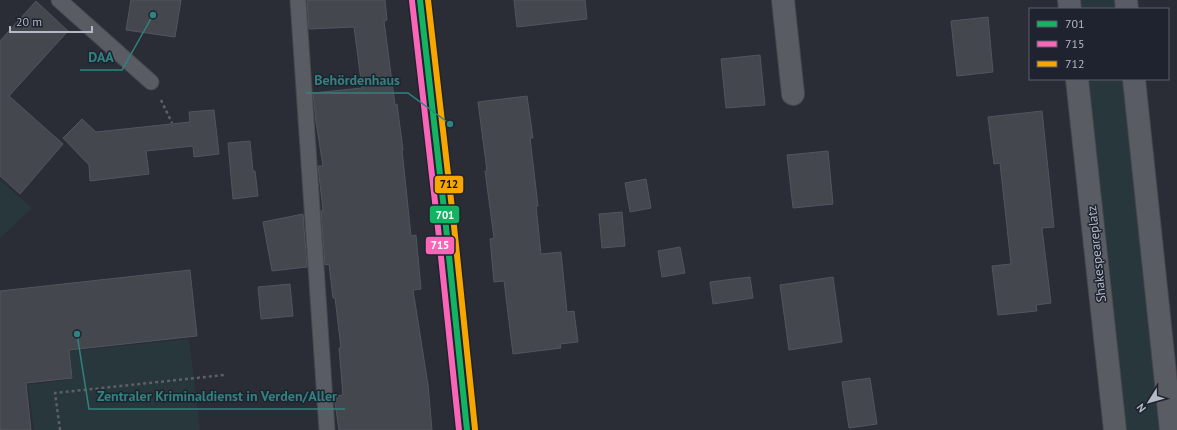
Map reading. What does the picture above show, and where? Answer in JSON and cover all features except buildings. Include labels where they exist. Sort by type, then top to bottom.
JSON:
[{"type":"main road","points":[[420,0],[467,430]]},
{"type":"street","points":[[783,0],[793,94]]},
{"type":"street","name":"Shakespeareplatz","points":[[1077,80],[1114,430]]},
{"type":"street","points":[[1134,80],[1171,430]]},
{"type":"lane","points":[[59,0],[151,82]]},
{"type":"lane","points":[[298,0],[327,430]]},
{"type":"path","points":[[60,430],[55,393],[224,375]]},
{"type":"shaded area","points":[[1077,0],[1117,0],[1118,8],[1078,8]]},
{"type":"shaded area","points":[[1086,80],[1125,80],[1161,430],[1123,430]]},
{"type":"shaded area","points":[[0,180],[32,208],[0,238]]},
{"type":"shaded area","points":[[189,339],[200,430],[34,430],[28,385],[73,379],[70,351]]},
{"type":"transit line","name":"701","points":[[420,0],[467,430]]},
{"type":"transit line","name":"712","points":[[428,0],[454,226],[475,429]]},
{"type":"transit line","name":"715","points":[[412,1],[459,430]]},
{"type":"place","name":"DAA","points":[[153,15]]},
{"type":"place","name":"Behördenhaus","points":[[450,124]]},
{"type":"place","name":"Zentraler Kriminaldienst in Verden/Aller","points":[[77,334]]}]
